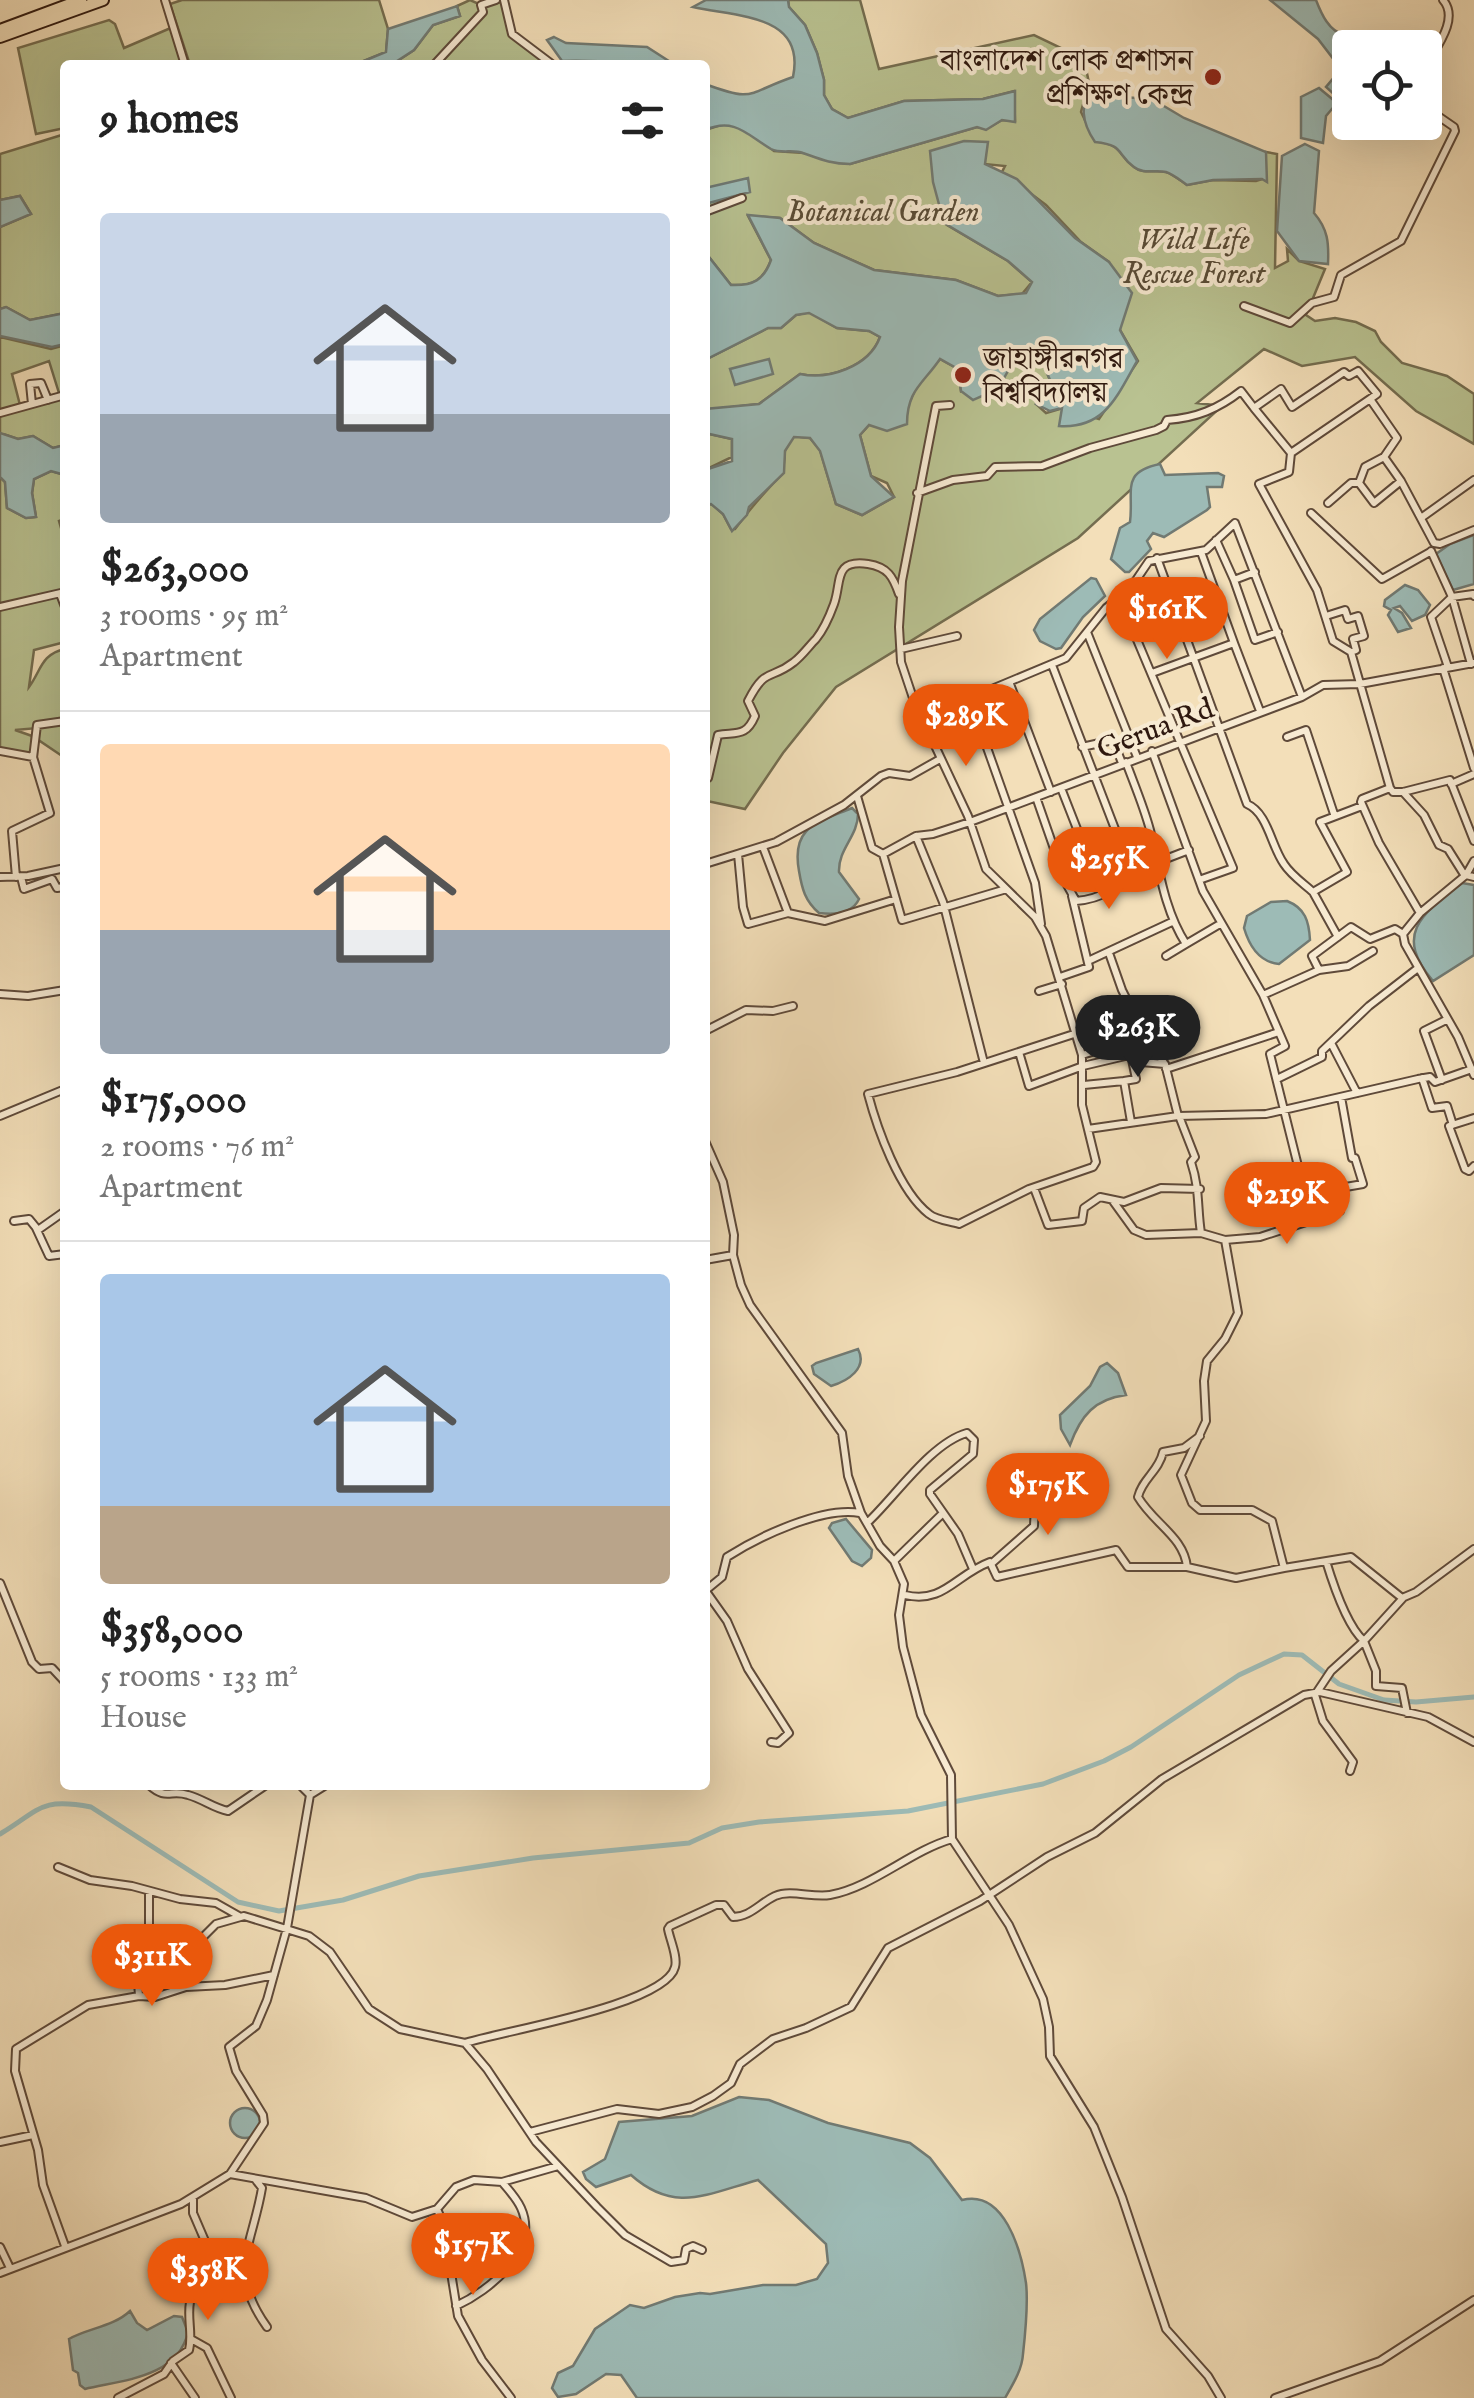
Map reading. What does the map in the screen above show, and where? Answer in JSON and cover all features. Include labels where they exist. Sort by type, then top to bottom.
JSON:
[{"type":"highway","points":[[55,14],[81,0]]},
{"type":"highway","points":[[0,34],[103,0]]},
{"type":"street","points":[[166,0],[184,60]]},
{"type":"street","points":[[439,60],[474,26],[483,12],[481,4],[496,0]]},
{"type":"street","points":[[504,0],[512,34],[547,60]]},
{"type":"street","points":[[1442,35],[1450,20],[1450,7],[1443,0]]},
{"type":"street","points":[[1244,306],[1290,323],[1312,303],[1334,297],[1341,275],[1402,242],[1454,131],[1442,119]]},
{"type":"street","points":[[710,210],[742,198]]},
{"type":"street","points":[[1254,408],[1281,389],[1292,407],[1344,372],[1349,376],[1358,372],[1376,394],[1291,453]]},
{"type":"street","points":[[32,404],[30,384],[41,383],[48,400]]},
{"type":"street","points":[[917,493],[953,480],[987,476],[996,467],[1042,466],[1062,461],[1090,448],[1156,430],[1166,420],[1213,410],[1241,390],[1291,453],[1289,472],[1258,487],[1310,578],[1332,641],[1351,652],[1390,788],[1403,792],[1450,780],[1474,841]]},
{"type":"street","points":[[0,413],[60,396]]},
{"type":"street","points":[[1370,399],[1397,438],[1384,457],[1365,467],[1359,483],[1374,504],[1401,480]]},
{"type":"street","points":[[950,405],[936,406],[917,493],[901,600],[905,678],[970,822],[986,869],[1041,926]]},
{"type":"street","points":[[1384,457],[1434,542],[1440,544]]},
{"type":"street","points":[[1421,518],[1474,480]]},
{"type":"street","points":[[1328,503],[1351,483],[1359,483]]},
{"type":"street","points":[[1311,513],[1382,579],[1473,529]]},
{"type":"street","points":[[914,701],[939,696],[969,698],[1066,658],[1149,562],[1201,552],[1235,523],[1302,697]]},
{"type":"street","points":[[1216,540],[1255,640],[1278,632]]},
{"type":"street","points":[[1201,552],[1260,711]]},
{"type":"street","points":[[1430,552],[1452,597],[1472,663]]},
{"type":"street","points":[[1158,558],[1247,804],[1254,806],[1284,866],[1313,892],[1338,936]]},
{"type":"street","points":[[710,769],[718,734],[743,734],[750,728],[756,716],[748,701],[756,685],[766,675],[792,664],[820,634],[834,602],[838,576],[847,566],[882,566],[888,570],[901,600]]},
{"type":"street","points":[[1234,580],[1255,572]]},
{"type":"street","points":[[0,608],[60,593]]},
{"type":"street","points":[[1451,784],[1474,771],[1431,617],[1452,597],[1474,596]]},
{"type":"street","points":[[1119,597],[1233,868],[1199,880]]},
{"type":"street","points":[[1326,616],[1345,610],[1348,619],[1358,616],[1364,636],[1353,638],[1356,650],[1351,652]]},
{"type":"street","points":[[1087,632],[1137,757]]},
{"type":"street","points":[[901,649],[957,636]]},
{"type":"street","points":[[1152,674],[1234,643]]},
{"type":"street","name":"Gerua Rd","points":[[883,854],[916,836],[970,822],[1302,697],[1322,684],[1360,684],[1472,663]]},
{"type":"street","points":[[1052,664],[1130,868],[1128,873]]},
{"type":"street","points":[[1010,684],[1051,792]]},
{"type":"street","points":[[969,698],[1035,884],[1041,926],[1077,1033],[1083,1066],[1082,1105],[1096,1165],[1034,1188],[958,1224],[930,1216],[912,1195],[874,1119],[868,1094],[901,1088],[1077,1033]]},
{"type":"street","points":[[60,722],[37,725],[33,758],[50,812],[12,831],[18,877],[24,889],[52,879],[60,888]]},
{"type":"street","points":[[1287,737],[1306,730],[1334,815]]},
{"type":"street","points":[[1082,747],[1113,740],[1149,826],[1174,921],[1186,944]]},
{"type":"street","points":[[1152,751],[1199,880],[1220,924],[1264,994],[1286,1046],[1270,1054],[1305,1194],[1362,1184],[1352,1158],[1342,1097]]},
{"type":"street","points":[[0,752],[33,758]]},
{"type":"street","points":[[710,862],[763,847],[857,796],[881,776],[910,776],[940,758]]},
{"type":"street","points":[[1062,788],[1079,834]]},
{"type":"street","points":[[1390,788],[1362,799],[1362,806],[1379,844],[1420,913]]},
{"type":"street","points":[[1403,792],[1424,815],[1439,845],[1448,849],[1468,876]]},
{"type":"street","points":[[857,796],[872,848],[883,854],[902,920],[1005,890]]},
{"type":"street","points":[[1036,797],[1072,895],[1090,967],[1039,991]]},
{"type":"street","points":[[1313,892],[1347,872],[1320,822],[1362,806]]},
{"type":"street","points":[[1463,815],[1474,811]]},
{"type":"street","points":[[916,836],[945,908],[984,1063]]},
{"type":"street","points":[[763,847],[788,914]]},
{"type":"street","points":[[1072,895],[1076,901],[1083,901],[1103,895],[1128,873],[1189,850]]},
{"type":"street","points":[[738,854],[748,924],[788,914],[825,920],[896,899]]},
{"type":"street","points":[[1403,934],[1420,913],[1468,876],[1474,861]]},
{"type":"street","points":[[0,877],[60,869]]},
{"type":"street","points":[[1088,960],[1174,921]]},
{"type":"street","points":[[1166,956],[1220,924]]},
{"type":"street","points":[[1088,1130],[1179,1116],[1266,1114],[1422,1078],[1430,1077],[1435,1082],[1473,1068],[1403,934],[1395,929],[1370,939],[1350,928],[1312,956],[1319,970]]},
{"type":"street","points":[[1264,994],[1319,970],[1348,966],[1373,951]]},
{"type":"street","points":[[1109,953],[1140,1026]]},
{"type":"street","points":[[1277,1079],[1322,1057],[1322,1052],[1418,968]]},
{"type":"street","points":[[0,994],[28,996],[60,991]]},
{"type":"street","points":[[710,1028],[746,1010],[774,1011],[793,1006]]},
{"type":"street","points":[[1442,1080],[1424,1031],[1446,1020]]},
{"type":"street","points":[[1134,1054],[1141,1062],[1166,1066],[1279,1032]]},
{"type":"street","points":[[1018,1052],[1029,1086],[1143,1049],[1135,1040],[1082,1055]]},
{"type":"street","points":[[1150,1043],[1166,1066],[1179,1116],[1196,1156],[1192,1162],[1200,1189],[1196,1209],[1201,1233]]},
{"type":"street","points":[[1331,1044],[1357,1093]]},
{"type":"street","points":[[1084,1086],[1136,1079],[1134,1054]]},
{"type":"street","points":[[1422,1078],[1432,1108],[1446,1106],[1453,1125]]},
{"type":"street","points":[[1124,1082],[1131,1122]]},
{"type":"street","points":[[0,1116],[60,1091]]},
{"type":"street","points":[[1474,1118],[1449,1126],[1466,1170],[1474,1166]]},
{"type":"street","points":[[710,1155],[723,1182],[741,1285],[750,1304],[842,1432],[848,1476],[861,1513],[880,1546],[894,1561],[904,1584],[900,1615],[910,1679],[921,1715],[951,1775],[952,1840],[1010,1926],[1043,1999],[1050,2056],[1094,2127],[1122,2196],[1166,2330],[1208,2376],[1221,2398]]},
{"type":"street","points":[[1034,1188],[1048,1224],[1082,1220],[1088,1202],[1100,1197],[1124,1202],[1161,1188],[1200,1189]]},
{"type":"street","points":[[1112,1199],[1134,1230],[1146,1235],[1201,1233],[1225,1240],[1260,1237],[1340,1211]]},
{"type":"street","points":[[36,1228],[46,1226],[60,1215]]},
{"type":"street","points":[[14,1221],[30,1219],[49,1256],[60,1255]]},
{"type":"street","points":[[1225,1240],[1238,1313],[1207,1361],[1206,1421],[1182,1475],[1192,1503],[1200,1510],[1252,1510],[1272,1521],[1284,1568]]},
{"type":"street","points":[[710,1259],[733,1255]]},
{"type":"street","points":[[867,1523],[936,1452],[968,1432],[974,1440],[973,1454],[930,1490],[958,1534],[973,1568]]},
{"type":"street","points":[[1187,1567],[1182,1547],[1146,1512],[1138,1497],[1140,1488],[1161,1463],[1163,1452],[1184,1448],[1201,1435]]},
{"type":"street","points":[[905,1595],[929,1598],[940,1594],[973,1568],[990,1564],[1034,1526],[1035,1504],[1029,1486]]},
{"type":"street","points":[[710,1586],[722,1577],[727,1556],[752,1541],[842,1510],[861,1513]]},
{"type":"street","points":[[894,1561],[942,1514]]},
{"type":"street","points":[[1350,1770],[1354,1762],[1323,1721],[1316,1692],[1404,1597],[1474,1549]]},
{"type":"street","points":[[990,1564],[997,1577],[1116,1550],[1128,1566],[1187,1567],[1236,1578],[1351,1557],[1404,1597]]},
{"type":"street","points":[[1326,1561],[1352,1627],[1364,1641],[1376,1671],[1376,1686],[1402,1688],[1407,1714]]},
{"type":"street","points":[[0,1583],[32,1662],[39,1670],[52,1668],[60,1677]]},
{"type":"street","points":[[710,1597],[726,1621],[748,1669],[790,1733],[778,1743],[771,1742]]},
{"type":"street","points":[[529,2132],[617,2110],[659,2114],[692,2107],[731,2084],[740,2064],[773,2038],[851,2007],[888,1948],[991,1895],[1047,1858],[1102,1829],[1129,1804],[1186,1764],[1304,1695],[1316,1692],[1428,1717],[1474,1742]]},
{"type":"street","points":[[157,1790],[166,1796],[185,1794],[228,1811],[259,1790]]},
{"type":"street","points":[[305,1790],[310,1795]]},
{"type":"street","points":[[0,2273],[193,2197],[230,2174],[264,2123],[264,2115],[236,2072],[230,2048],[260,2022],[288,1924],[310,1795],[318,1790]]},
{"type":"street","points":[[58,1867],[90,1880],[216,1903],[240,1916],[288,1924],[330,1952],[369,2009],[400,2029],[465,2044],[621,2004],[652,1988],[674,1972],[670,1926],[716,1905],[724,1905],[733,1917],[744,1917],[776,1895],[827,1896],[934,1844],[952,1840]]},
{"type":"street","points":[[149,1953],[150,1891]]},
{"type":"street","points":[[139,1996],[140,1960],[149,1953],[195,1944],[216,1924],[240,1916]]},
{"type":"street","points":[[65,2246],[44,2185],[16,2072],[16,2049],[88,2005],[274,1975]]},
{"type":"street","points":[[465,2044],[487,2069],[529,2132],[624,2235],[672,2262],[684,2260],[686,2249],[693,2246],[702,2250]]},
{"type":"street","points":[[0,2142],[33,2134]]},
{"type":"street","points":[[230,2174],[366,2198],[408,2217],[437,2209],[456,2187],[474,2180],[502,2182],[558,2166]]},
{"type":"street","points":[[253,2177],[262,2188],[244,2261],[245,2286],[267,2327]]},
{"type":"street","points":[[456,2306],[490,2286],[513,2263],[524,2237],[524,2214],[502,2182]]},
{"type":"street","points":[[118,2398],[164,2374],[188,2350],[190,2300],[208,2248],[193,2213],[193,2197]]},
{"type":"street","points":[[437,2209],[443,2222],[456,2306],[469,2340],[512,2398]]},
{"type":"street","points":[[0,2247],[10,2268]]},
{"type":"street","points":[[1274,2398],[1380,2360],[1474,2300]]},
{"type":"street","points":[[191,2340],[202,2343],[214,2358],[231,2398]]},
{"type":"street","points":[[172,2363],[195,2398]]},
{"type":"green space","points":[[182,0],[379,0],[388,29],[386,52],[366,60],[188,60],[170,4]]},
{"type":"green space","points":[[470,0],[481,5],[504,0],[512,34],[546,60],[399,60],[414,50],[433,25],[460,16],[457,6]]},
{"type":"green space","points":[[788,0],[860,0],[879,69],[1034,35],[1084,59],[1089,83],[1081,112],[1095,141],[1116,148],[1142,171],[1166,172],[1187,185],[1262,179],[1266,152],[1277,154],[1275,268],[1288,261],[1287,249],[1299,261],[1325,269],[1306,315],[1315,321],[1335,318],[1356,322],[1375,331],[1402,363],[1447,376],[1474,394],[1474,444],[1416,411],[1355,357],[1302,366],[1264,349],[1197,403],[1222,406],[1078,538],[836,687],[783,753],[745,809],[710,802],[710,504],[735,529],[783,473],[785,450],[793,436],[810,438],[820,450],[836,504],[862,515],[894,497],[887,483],[871,476],[860,435],[869,425],[907,408],[917,385],[940,359],[958,369],[961,391],[1027,356],[1043,363],[1050,380],[1036,404],[1046,413],[1063,408],[1099,419],[1138,361],[1120,330],[1109,262],[1081,242],[1046,205],[1002,172],[1005,166],[984,164],[987,142],[947,225],[1008,261],[1032,282],[1022,294],[998,296],[956,280],[874,270],[814,243],[780,218],[748,216],[771,260],[756,281],[731,285],[710,258],[710,128],[724,124],[747,129],[774,151],[804,153],[850,164],[977,127],[986,129],[1002,120],[1015,121],[1014,91],[983,99],[904,101],[848,118],[832,109],[824,95],[817,53],[805,25],[789,7]]},
{"type":"green space","points":[[109,20],[115,24],[124,48],[173,27],[183,60],[60,60],[60,129],[36,134],[18,48]]},
{"type":"green space","points":[[60,136],[60,314],[30,320],[6,307],[0,309],[0,227],[31,214],[20,196],[0,200],[0,154]]},
{"type":"green space","points":[[809,312],[837,328],[869,331],[880,337],[867,356],[847,369],[823,375],[800,374],[759,404],[710,409],[710,357],[768,328],[781,328],[796,315]]},
{"type":"green space","points":[[0,337],[51,349],[60,346],[60,392],[49,361],[12,374],[20,405],[0,410]]},
{"type":"green space","points":[[60,398],[60,446],[53,448],[33,436],[18,439],[0,433],[0,413]]},
{"type":"green space","points":[[710,434],[732,439],[732,457],[710,468]]},
{"type":"green space","points":[[51,471],[60,474],[60,643],[34,650],[29,687],[46,659],[60,650],[60,755],[37,739],[37,728],[15,730],[32,736],[32,753],[0,750],[0,477],[5,482],[7,508],[26,518],[36,517],[34,479]]},
{"type":"water","points":[[706,0],[788,0],[817,53],[824,95],[832,109],[848,118],[904,101],[983,99],[1015,91],[1015,122],[1002,120],[986,130],[977,127],[850,164],[771,149],[733,127],[710,128],[710,86],[750,94],[793,77],[794,56],[789,41],[764,22],[693,7]]},
{"type":"water","points":[[1270,0],[1316,0],[1334,30],[1332,57],[1318,39]]},
{"type":"water","points":[[457,6],[460,16],[433,25],[414,50],[399,60],[366,60],[386,52],[388,29]]},
{"type":"water","points":[[554,37],[566,43],[647,47],[667,60],[561,60],[547,40]]},
{"type":"water","points":[[1089,83],[1121,97],[1152,99],[1184,118],[1266,152],[1267,182],[1213,180],[1187,185],[1166,172],[1138,169],[1116,148],[1095,142],[1090,134],[1084,113]]},
{"type":"water","points":[[1319,88],[1332,99],[1323,143],[1301,138],[1301,97]]},
{"type":"water","points":[[964,141],[988,142],[985,164],[1017,179],[1075,238],[1109,262],[1132,293],[1120,330],[1137,361],[1099,416],[1075,426],[1059,426],[1062,408],[1050,411],[1036,404],[1050,380],[1040,357],[1015,361],[996,388],[973,400],[961,391],[958,369],[940,359],[913,395],[907,424],[887,431],[869,425],[860,435],[871,476],[894,497],[862,515],[836,504],[820,451],[810,438],[794,437],[785,451],[784,473],[749,507],[732,531],[723,514],[710,504],[710,468],[732,461],[732,439],[710,434],[710,409],[759,404],[800,374],[823,375],[846,369],[867,356],[880,337],[869,331],[837,328],[809,313],[796,315],[781,328],[768,328],[710,357],[710,258],[731,285],[751,283],[761,277],[771,260],[748,215],[780,218],[814,243],[874,270],[956,280],[998,296],[1026,293],[1032,282],[1008,261],[944,223],[930,151]]},
{"type":"water","points":[[1305,144],[1319,151],[1314,213],[1327,237],[1328,264],[1299,261],[1277,231],[1282,156]]},
{"type":"water","points":[[748,178],[750,192],[710,203],[710,187]]},
{"type":"water","points":[[20,196],[31,214],[0,227],[0,200]]},
{"type":"water","points":[[6,307],[30,320],[60,314],[60,345],[52,347],[0,336],[0,309]]},
{"type":"water","points":[[769,359],[773,374],[735,385],[730,369]]},
{"type":"water","points":[[0,433],[18,439],[33,436],[53,448],[60,446],[60,474],[51,471],[34,479],[36,517],[26,518],[7,508],[5,482],[0,477]]},
{"type":"water","points":[[1160,464],[1165,475],[1218,473],[1224,476],[1222,487],[1207,487],[1207,510],[1164,537],[1153,533],[1147,541],[1151,549],[1125,572],[1111,559],[1120,528],[1130,522],[1132,484],[1139,472]]},
{"type":"water","points":[[1474,535],[1474,584],[1453,590],[1436,554]]},
{"type":"water","points":[[1091,578],[1096,579],[1105,596],[1083,617],[1061,648],[1040,641],[1034,630],[1040,619]]},
{"type":"water","points":[[1405,585],[1418,590],[1430,605],[1425,615],[1412,621],[1400,606],[1394,608],[1411,628],[1398,632],[1388,615],[1391,610],[1384,606],[1385,600]]},
{"type":"water","points":[[852,808],[858,814],[857,822],[839,872],[859,899],[847,911],[819,913],[803,889],[799,845],[817,823]]},
{"type":"water","points":[[1462,883],[1474,885],[1474,955],[1433,981],[1421,965],[1414,938],[1425,915]]},
{"type":"water","points":[[1287,901],[1305,916],[1310,940],[1279,964],[1256,952],[1244,928],[1247,916],[1271,902]]},
{"type":"water","points":[[858,1349],[858,1368],[844,1381],[831,1386],[814,1374],[812,1366],[816,1363]]},
{"type":"water","points":[[1107,1363],[1118,1373],[1126,1395],[1106,1400],[1090,1410],[1070,1445],[1061,1429],[1060,1415]]},
{"type":"water","points":[[846,1519],[872,1550],[871,1558],[862,1566],[852,1561],[829,1528],[832,1523]]},
{"type":"water","points":[[739,2097],[769,2100],[828,2123],[910,2143],[930,2158],[962,2200],[977,2199],[999,2213],[1015,2239],[1027,2290],[1022,2360],[1005,2398],[637,2398],[621,2375],[606,2374],[576,2394],[558,2397],[552,2388],[558,2373],[573,2366],[595,2329],[630,2305],[644,2308],[700,2293],[796,2285],[817,2279],[828,2263],[826,2244],[758,2180],[707,2195],[677,2197],[647,2187],[631,2175],[596,2187],[586,2179],[583,2172],[605,2159],[619,2122],[692,2116]]},
{"type":"water","points":[[245,2108],[255,2113],[260,2123],[255,2133],[245,2138],[235,2133],[230,2123],[235,2113]]},
{"type":"water","points":[[130,2311],[147,2330],[174,2316],[182,2317],[188,2332],[182,2347],[161,2368],[85,2389],[73,2370],[69,2339],[116,2321]]},
{"type":"waterway","points":[[0,1834],[50,1805],[91,1807],[238,1902],[279,1911],[343,1900],[419,1876],[533,1858],[689,1843],[722,1828],[759,1822],[908,1811],[1043,1784],[1131,1747],[1239,1675],[1284,1654],[1302,1655],[1339,1684],[1384,1700],[1416,1702],[1474,1697]]},
{"type":"place","name":"বাংলাদেশ লোক প্রশাসন প্রশিক্ষণ কেন্দ্র","points":[[1213,77]]},
{"type":"place","name":"জাহাঙ্গীরনগর বিশ্ববিদ্যালয়","points":[[963,375]]},
{"type":"park label","name":"Botanical Garden","points":[[883,211]]},
{"type":"park label","name":"Wild Life Rescue Forest","points":[[1194,256]]}]
